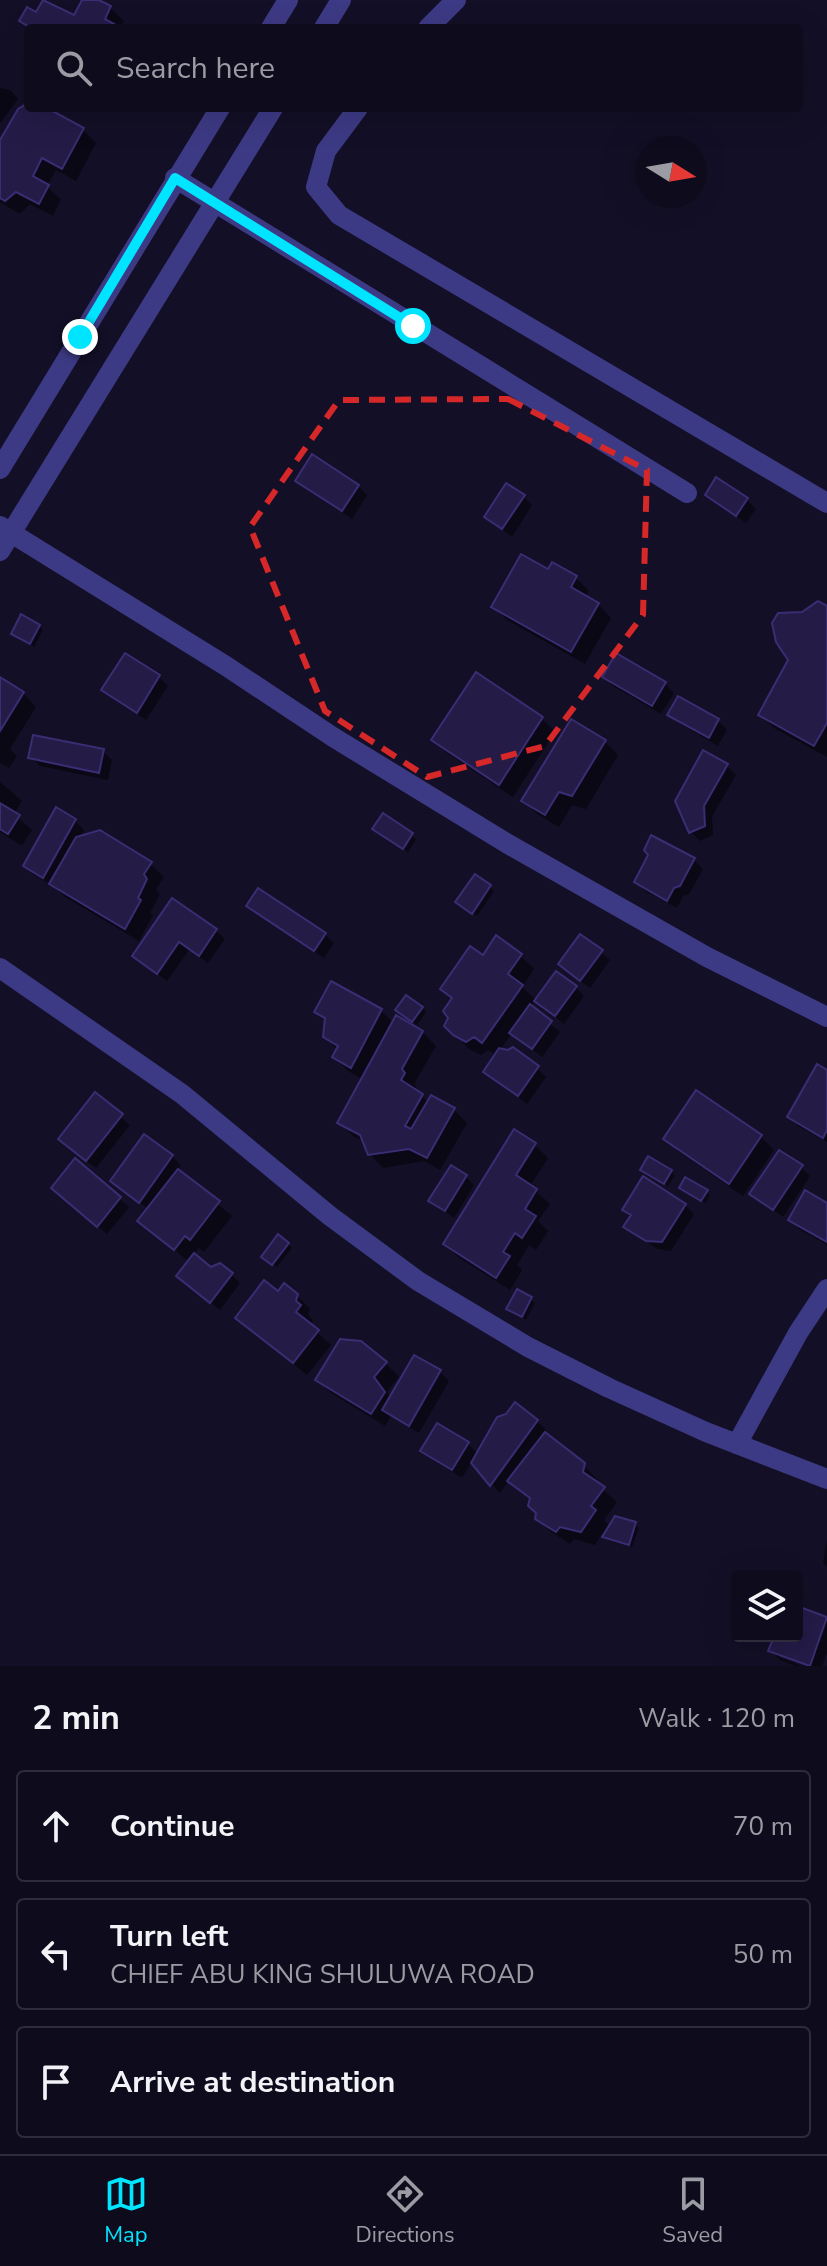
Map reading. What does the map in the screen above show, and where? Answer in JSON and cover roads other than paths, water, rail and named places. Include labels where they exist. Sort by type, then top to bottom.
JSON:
[{"type":"street","points":[[273,24],[288,0]]},
{"type":"street","points":[[326,24],[341,0]]},
{"type":"street","points":[[432,24],[456,0]]},
{"type":"street","points":[[0,469],[217,112]]},
{"type":"street","points":[[0,551],[6,530],[270,112]]},
{"type":"street","points":[[355,112],[326,151],[316,187],[339,215],[827,503]]},
{"type":"street","points":[[175,178],[687,493]]},
{"type":"street","points":[[6,530],[508,844],[707,957],[827,1017]]},
{"type":"street","points":[[0,968],[182,1094],[330,1216],[418,1281],[528,1347],[609,1388],[827,1479]]},
{"type":"street","points":[[737,1444],[798,1333],[827,1289]]}]
